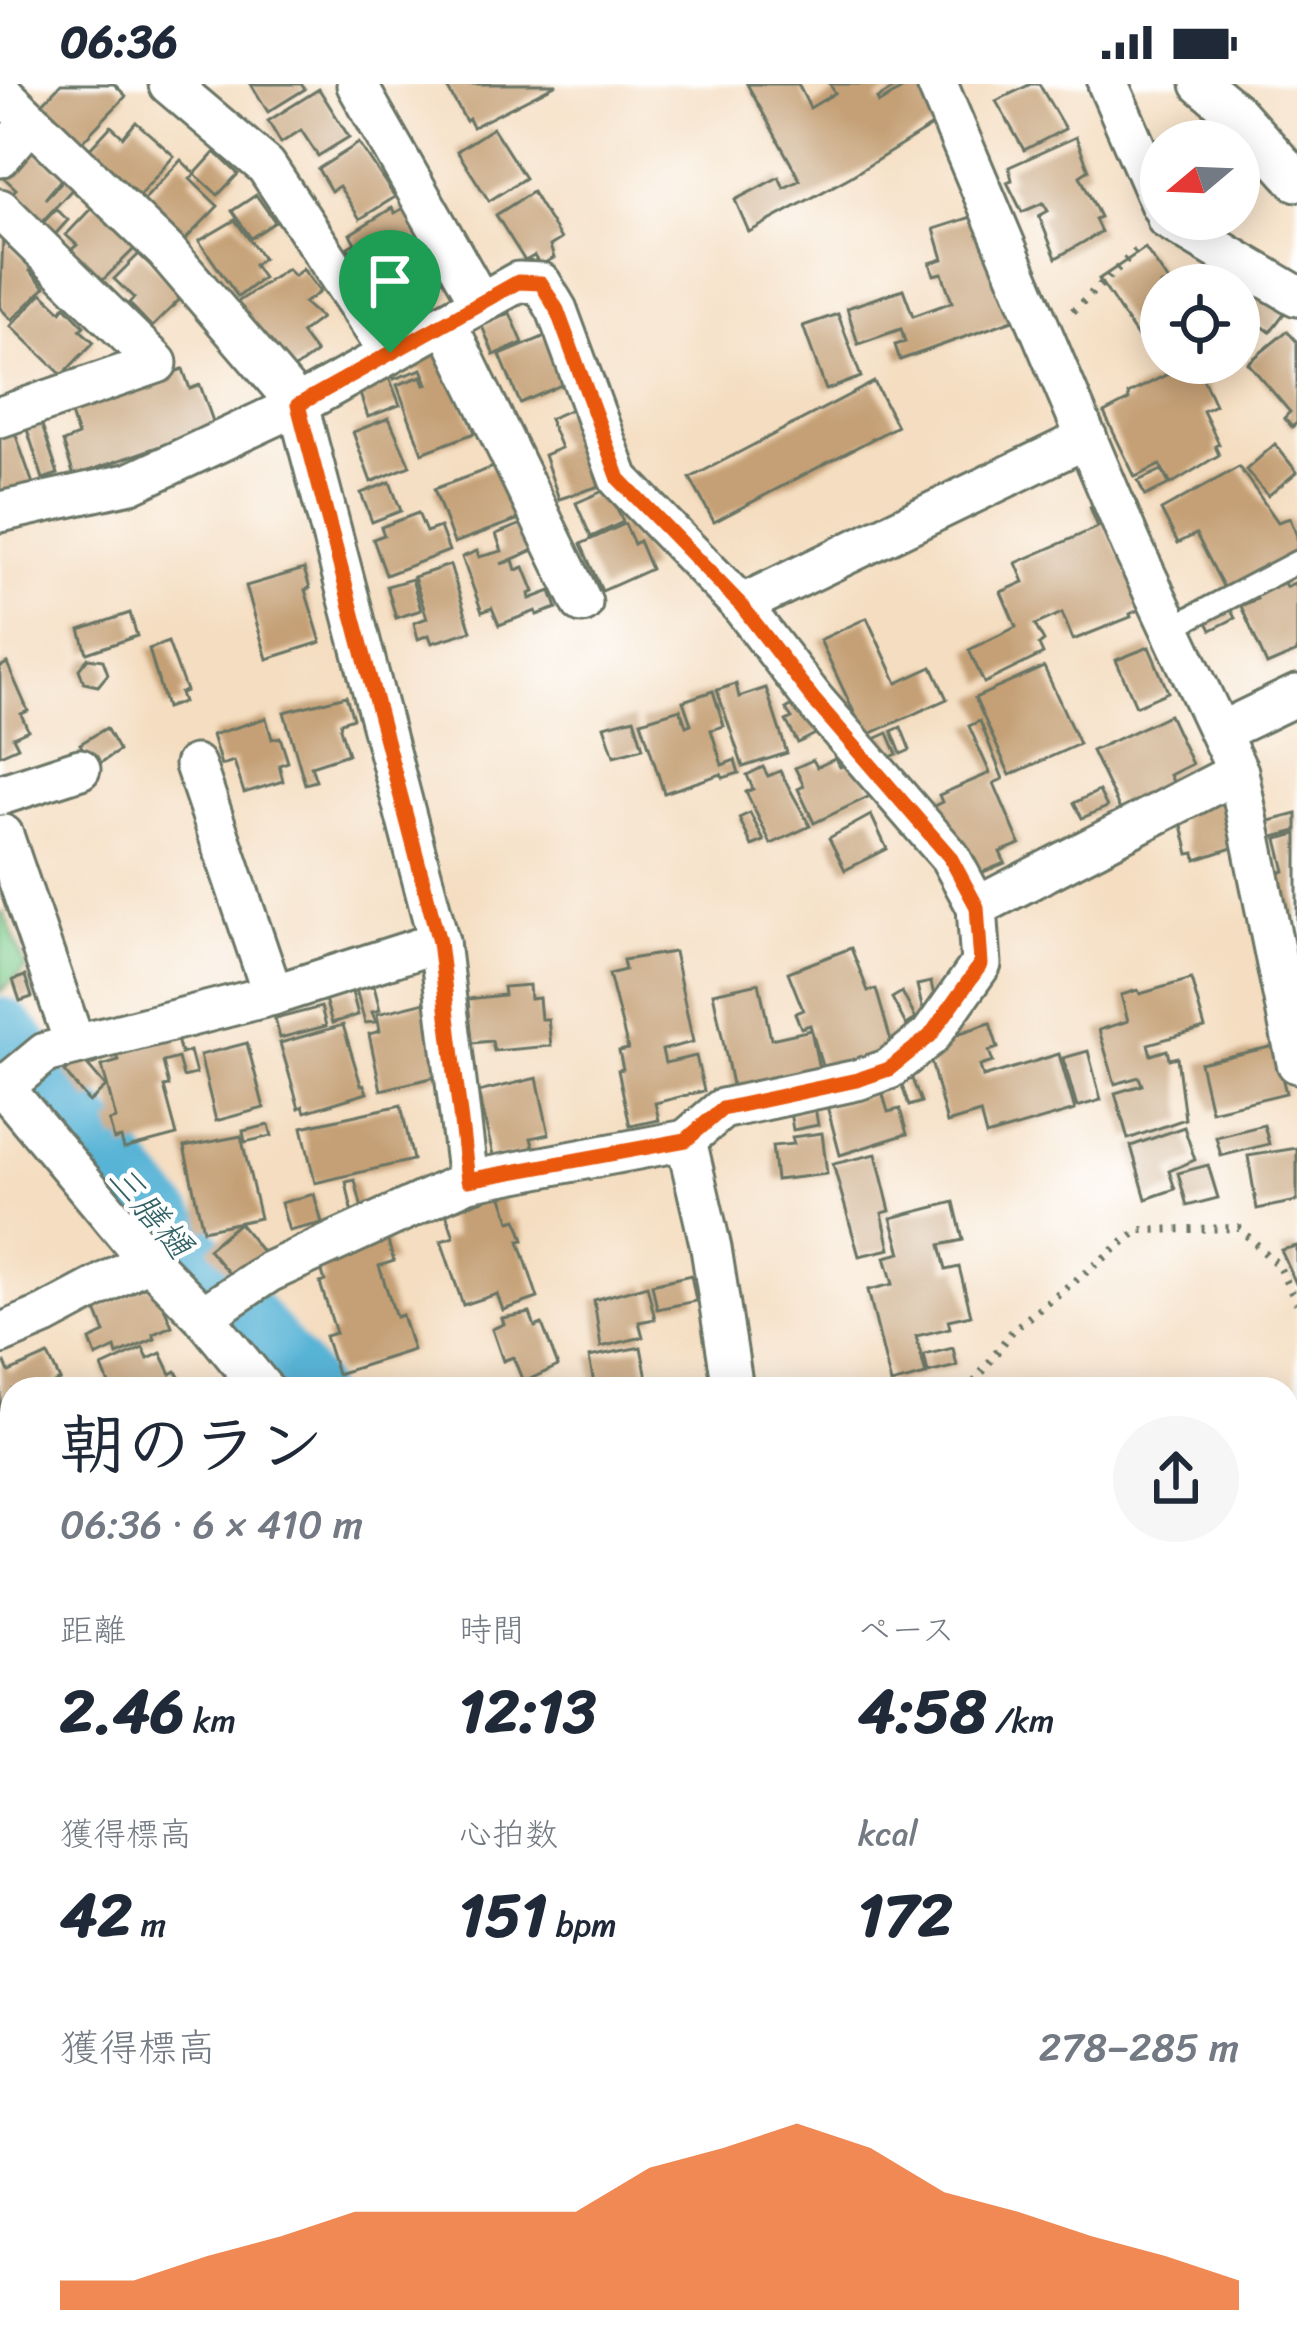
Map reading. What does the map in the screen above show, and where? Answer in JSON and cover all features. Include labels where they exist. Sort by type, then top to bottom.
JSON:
[{"type":"street","points":[[169,84],[266,166],[390,353]]},
{"type":"street","points":[[937,84],[1171,628],[1238,772],[1297,1064]]},
{"type":"street","points":[[1108,84],[1140,158]]},
{"type":"street","points":[[1201,84],[1236,113],[1297,182]]},
{"type":"street","points":[[357,85],[463,312],[582,602]]},
{"type":"street","points":[[0,91],[166,251],[298,405],[439,942],[468,1180]]},
{"type":"street","points":[[0,158],[31,121]]},
{"type":"street","points":[[0,209],[157,363],[0,417]]},
{"type":"street","points":[[1206,240],[1297,296]]},
{"type":"street","points":[[0,512],[130,483],[298,405],[518,282],[541,283],[557,310],[619,479],[741,605],[814,700],[950,857],[977,907],[981,964],[930,1036],[889,1069],[722,1109],[686,1140],[468,1180],[269,1272],[218,1305]]},
{"type":"street","points":[[741,605],[1088,438]]},
{"type":"street","points":[[1220,732],[1297,695]]},
{"type":"street","points":[[196,765],[273,995]]},
{"type":"street","points":[[0,795],[80,770]]},
{"type":"street","points":[[977,907],[1238,772]]},
{"type":"street","points":[[3,835],[60,1049]]},
{"type":"street","points":[[257,1377],[218,1305],[148,1260],[6,1084],[60,1049],[273,995],[439,942]]},
{"type":"street","points":[[686,1140],[711,1248],[731,1377]]},
{"type":"street","points":[[0,1334],[45,1316],[148,1260]]},
{"type":"lane","points":[[1171,628],[1297,562]]},
{"type":"path","points":[[1046,337],[1141,240]]},
{"type":"path","points":[[978,1377],[1013,1330],[1139,1230],[1239,1228],[1278,1265],[1297,1303]]},
{"type":"green space","points":[[4,913],[26,968],[0,992],[0,914]]},
{"type":"building","points":[[61,84],[114,84],[126,96],[77,147],[37,109]]},
{"type":"building","points":[[251,84],[301,84],[305,89],[268,112]]},
{"type":"building","points":[[445,84],[557,84],[473,127]]},
{"type":"building","points":[[747,84],[798,84],[810,108],[835,93],[830,84],[901,84],[877,99],[879,103],[910,84],[924,84],[945,118],[749,232],[735,200],[779,177],[784,188],[800,180]]},
{"type":"building","points":[[1039,84],[1065,129],[1024,150],[996,101]]},
{"type":"building","points":[[319,89],[349,137],[318,156],[301,130],[281,143],[268,121]]},
{"type":"building","points":[[136,122],[174,156],[139,196],[88,151],[111,126],[123,137]]},
{"type":"building","points":[[493,128],[525,178],[489,201],[457,151]]},
{"type":"building","points":[[18,134],[64,176],[45,199],[70,173],[79,182],[36,228],[11,194],[16,189],[0,174]]},
{"type":"building","points":[[1076,137],[1089,170],[1080,176],[1100,217],[1095,219],[1101,232],[1056,258],[1039,216],[1048,211],[1043,203],[1022,212],[1007,182],[1012,180],[1009,167]]},
{"type":"building","points":[[359,143],[395,197],[360,219],[339,186],[331,191],[318,169]]},
{"type":"building","points":[[215,152],[238,174],[218,195],[195,174]]},
{"type":"building","points":[[181,160],[195,174],[190,179],[218,206],[183,242],[142,202]]},
{"type":"building","points":[[532,192],[561,239],[550,246],[554,258],[540,265],[534,256],[525,261],[496,215]]},
{"type":"building","points":[[256,195],[275,222],[251,238],[232,211]]},
{"type":"building","points":[[100,199],[143,240],[101,282],[70,251],[77,245],[66,235]]},
{"type":"building","points":[[405,207],[422,235],[413,241],[434,280],[407,296],[395,277],[375,290],[348,247],[355,243],[350,234],[392,208],[395,213]]},
{"type":"building","points":[[56,209],[68,220],[50,240],[38,228]]},
{"type":"building","points":[[987,212],[1024,316],[900,360],[895,345],[905,342],[901,329],[858,344],[847,308],[903,289],[913,316],[952,302],[942,273],[934,275],[930,263],[943,259],[934,229]]},
{"type":"building","points":[[235,220],[263,258],[254,265],[263,278],[238,297],[199,241]]},
{"type":"building","points":[[3,238],[45,287],[12,320],[0,308]]},
{"type":"building","points":[[1145,248],[1156,264],[1140,264],[1140,340],[1099,279]]},
{"type":"building","points":[[140,253],[184,295],[152,327],[129,303],[134,298],[114,279]]},
{"type":"building","points":[[287,269],[294,276],[303,269],[320,292],[304,303],[321,318],[301,333],[316,353],[291,371],[236,303]]},
{"type":"building","points":[[1260,285],[1289,307],[1270,332],[1260,325]]},
{"type":"building","points":[[42,293],[61,311],[65,306],[94,342],[62,375],[11,326]]},
{"type":"building","points":[[510,313],[523,343],[494,355],[482,326]]},
{"type":"building","points":[[838,314],[861,377],[826,390],[803,326]]},
{"type":"building","points":[[1287,331],[1297,342],[1297,423],[1292,427],[1284,418],[1290,412],[1260,377],[1260,353]]},
{"type":"building","points":[[548,335],[568,382],[520,403],[500,355]]},
{"type":"building","points":[[441,343],[475,433],[422,453],[397,385],[422,376],[428,384],[422,369],[394,379],[390,366]]},
{"type":"building","points":[[183,369],[190,389],[200,385],[215,427],[74,476],[63,442],[78,436],[71,414],[78,412],[74,400],[103,391],[107,402],[107,395]]},
{"type":"building","points":[[389,377],[400,405],[368,417],[358,388]]},
{"type":"building","points":[[874,382],[897,426],[714,522],[690,478]]},
{"type":"building","points":[[1148,384],[1206,384],[1215,405],[1203,411],[1219,444],[1215,446],[1219,455],[1171,484],[1160,465],[1135,477],[1104,413],[1129,400],[1128,394]]},
{"type":"building","points":[[574,408],[609,483],[559,499],[544,455],[561,448],[549,419]]},
{"type":"building","points":[[39,416],[58,474],[43,479],[24,420]]},
{"type":"building","points":[[389,418],[410,466],[371,482],[353,432]]},
{"type":"building","points":[[13,427],[34,487],[0,498],[0,432]]},
{"type":"building","points":[[1275,444],[1297,472],[1268,496],[1246,470]]},
{"type":"building","points":[[499,465],[519,519],[454,543],[434,489]]},
{"type":"building","points":[[1239,467],[1278,522],[1290,518],[1297,554],[1225,590],[1196,534],[1178,543],[1161,510]]},
{"type":"building","points":[[1162,470],[1169,484],[1145,496],[1138,481]]},
{"type":"building","points":[[390,482],[401,511],[372,522],[361,493]]},
{"type":"building","points":[[608,489],[623,522],[591,537],[576,503]]},
{"type":"building","points":[[1094,504],[1146,606],[1131,617],[1073,640],[1062,613],[1035,625],[1044,641],[1039,645],[1043,654],[984,683],[969,650],[1016,627],[1001,592],[1024,582],[1016,563],[1098,527],[1090,507]]},
{"type":"building","points":[[418,513],[426,532],[440,527],[449,551],[386,575],[373,539],[384,535],[381,527]]},
{"type":"building","points":[[524,523],[534,550],[501,564],[513,560],[516,570],[524,567],[534,592],[530,599],[551,591],[557,608],[499,625],[492,608],[482,612],[462,557],[477,551],[479,557],[502,551],[496,534]]},
{"type":"building","points":[[625,524],[634,544],[639,541],[651,569],[602,591],[581,544]]},
{"type":"building","points":[[450,565],[471,631],[432,643],[429,635],[418,639],[414,623],[427,618],[414,577]]},
{"type":"building","points":[[304,569],[310,588],[305,590],[321,642],[267,659],[246,586]]},
{"type":"building","points":[[1282,578],[1286,587],[1294,583],[1297,590],[1297,652],[1267,665],[1241,606],[1257,599],[1253,591]]},
{"type":"building","points":[[412,579],[421,610],[396,618],[387,586]]},
{"type":"building","points":[[1228,605],[1235,618],[1211,630],[1205,618]]},
{"type":"building","points":[[130,613],[137,636],[87,653],[80,630]]},
{"type":"building","points":[[867,618],[897,683],[932,667],[947,699],[865,736],[820,640]]},
{"type":"building","points":[[168,642],[186,691],[180,693],[183,702],[166,708],[149,649]]},
{"type":"building","points":[[1149,647],[1168,692],[1136,706],[1116,660]]},
{"type":"building","points":[[88,658],[103,660],[108,674],[98,686],[84,683],[79,669]]},
{"type":"building","points":[[7,663],[28,711],[21,714],[28,730],[13,737],[18,747],[0,755],[0,667]]},
{"type":"building","points":[[1044,667],[1079,744],[1010,775],[975,698]]},
{"type":"building","points":[[736,684],[739,697],[766,688],[787,753],[743,767],[717,690]]},
{"type":"building","points":[[713,691],[724,726],[711,730],[722,765],[735,760],[739,773],[723,778],[721,774],[664,793],[641,721],[680,709],[686,726],[691,724],[683,701]]},
{"type":"building","points":[[346,696],[353,718],[341,722],[340,728],[348,754],[311,766],[316,781],[305,784],[284,712]]},
{"type":"building","points":[[801,700],[823,730],[798,743],[786,721],[792,718],[786,709]]},
{"type":"building","points":[[1169,715],[1192,764],[1170,775],[1176,788],[1122,814],[1092,751]]},
{"type":"building","points":[[266,718],[272,739],[280,737],[288,762],[279,765],[283,781],[244,793],[234,761],[221,765],[212,735]]},
{"type":"building","points":[[634,718],[643,748],[614,756],[604,726]]},
{"type":"building","points":[[980,721],[1003,779],[994,783],[1020,844],[1000,852],[1005,863],[966,879],[934,806],[942,802],[939,795],[990,773],[969,726]]},
{"type":"building","points":[[901,727],[910,750],[901,754],[892,731]]},
{"type":"building","points":[[106,728],[119,751],[94,767],[80,744]]},
{"type":"building","points":[[888,733],[897,754],[886,759],[868,742]]},
{"type":"building","points":[[835,759],[840,767],[857,760],[874,794],[814,823],[798,789],[804,786],[795,768],[813,760],[817,767]]},
{"type":"building","points":[[763,767],[768,776],[780,771],[810,826],[771,844],[746,792],[753,789],[747,775]]},
{"type":"building","points":[[1099,791],[1107,807],[1082,818],[1074,803]]},
{"type":"building","points":[[1224,796],[1235,847],[1196,860],[1195,853],[1189,854],[1179,813]]},
{"type":"building","points":[[750,813],[764,841],[752,846],[739,818]]},
{"type":"building","points":[[1297,814],[1297,831],[1270,838],[1266,822]]},
{"type":"building","points":[[871,815],[887,849],[845,870],[829,838]]},
{"type":"building","points":[[1297,834],[1297,969],[1281,911],[1287,909],[1278,873],[1285,871],[1277,839]]},
{"type":"building","points":[[851,948],[868,991],[876,989],[894,1051],[824,1073],[810,1025],[801,1028],[795,1013],[803,1010],[788,972]]},
{"type":"building","points":[[674,952],[693,1042],[662,1050],[665,1063],[696,1056],[704,1091],[655,1103],[659,1120],[630,1126],[618,1070],[623,1069],[619,1051],[628,1049],[609,974],[625,970],[623,960]]},
{"type":"building","points":[[25,976],[32,997],[20,1001],[13,980]]},
{"type":"building","points":[[1191,979],[1205,1028],[1148,1044],[1151,1055],[1167,1050],[1169,1059],[1177,1057],[1185,1119],[1128,1139],[1115,1093],[1142,1085],[1139,1077],[1115,1084],[1099,1030],[1128,1021],[1121,995]]},
{"type":"building","points":[[931,982],[936,1005],[922,1007],[917,985]]},
{"type":"building","points":[[759,983],[771,1039],[811,1030],[820,1074],[733,1089],[713,993]]},
{"type":"building","points":[[529,985],[530,999],[539,998],[541,1019],[548,1019],[551,1046],[494,1051],[492,1041],[472,1043],[468,999],[504,995],[503,987]]},
{"type":"building","points":[[374,986],[380,1010],[372,1012],[376,1022],[365,1023],[356,989]]},
{"type":"building","points":[[351,988],[358,1015],[332,1023],[324,996]]},
{"type":"building","points":[[902,992],[916,1019],[906,1025],[892,998]]},
{"type":"building","points":[[433,1000],[444,1075],[381,1090],[369,1034],[380,1031],[377,1014]]},
{"type":"building","points":[[321,1007],[326,1026],[280,1038],[275,1019]]},
{"type":"building","points":[[990,1023],[998,1048],[989,1051],[993,1062],[980,1066],[983,1077],[1059,1054],[1075,1110],[986,1136],[980,1113],[947,1123],[928,1050],[939,1040]]},
{"type":"building","points":[[343,1025],[367,1093],[305,1112],[303,1106],[299,1108],[280,1043]]},
{"type":"building","points":[[176,1035],[181,1054],[190,1051],[196,1074],[183,1077],[178,1058],[163,1062],[169,1086],[164,1087],[177,1135],[124,1149],[121,1138],[114,1140],[109,1121],[116,1119],[102,1066],[119,1061],[116,1051]]},
{"type":"building","points":[[247,1043],[264,1108],[216,1121],[200,1055]]},
{"type":"building","points":[[1274,1046],[1286,1093],[1211,1111],[1200,1063]]},
{"type":"building","points":[[1088,1051],[1101,1100],[1077,1107],[1063,1058]]},
{"type":"building","points":[[103,1052],[108,1058],[88,1066],[106,1087],[89,1102],[65,1072],[82,1058]]},
{"type":"building","points":[[537,1078],[549,1134],[531,1138],[535,1153],[494,1159],[478,1092]]},
{"type":"building","points":[[912,1079],[921,1102],[909,1106],[901,1083]]},
{"type":"building","points":[[882,1091],[888,1112],[900,1109],[907,1134],[840,1155],[827,1106]]},
{"type":"building","points":[[401,1105],[413,1160],[315,1183],[302,1127]]},
{"type":"building","points":[[815,1107],[818,1125],[793,1130],[790,1112]]},
{"type":"building","points":[[269,1125],[272,1136],[245,1142],[243,1131]]},
{"type":"building","points":[[1264,1125],[1269,1144],[1221,1156],[1216,1137]]},
{"type":"building","points":[[1184,1127],[1195,1160],[1169,1171],[1175,1189],[1146,1199],[1131,1146]]},
{"type":"building","points":[[822,1133],[827,1174],[776,1180],[772,1146],[794,1144],[792,1137]]},
{"type":"building","points":[[241,1136],[260,1218],[203,1230],[184,1147]]},
{"type":"building","points":[[1297,1148],[1297,1201],[1257,1209],[1248,1156]]},
{"type":"building","points":[[876,1154],[890,1211],[882,1213],[890,1249],[859,1256],[833,1164]]},
{"type":"building","points":[[1208,1165],[1218,1198],[1187,1206],[1178,1173]]},
{"type":"building","points":[[355,1180],[362,1209],[352,1211],[346,1182]]},
{"type":"building","points":[[314,1194],[322,1223],[289,1231],[281,1203]]},
{"type":"building","points":[[501,1194],[510,1221],[517,1219],[524,1240],[519,1241],[538,1298],[503,1310],[497,1294],[463,1305],[441,1241],[454,1237],[446,1213]]},
{"type":"building","points":[[954,1202],[963,1240],[940,1245],[946,1270],[959,1267],[971,1315],[948,1320],[950,1328],[916,1336],[926,1375],[918,1377],[889,1377],[868,1290],[893,1284],[885,1257],[901,1253],[891,1218]]},
{"type":"building","points":[[239,1223],[263,1253],[232,1277],[208,1249]]},
{"type":"building","points":[[385,1232],[394,1261],[379,1266],[413,1350],[337,1374],[325,1336],[336,1333],[317,1256]]},
{"type":"building","points":[[1297,1246],[1297,1286],[1281,1250]]},
{"type":"building","points":[[691,1275],[696,1301],[657,1309],[652,1284]]},
{"type":"building","points":[[148,1285],[149,1289],[155,1286],[172,1326],[117,1355],[115,1348],[96,1357],[90,1340],[105,1333],[96,1310]]},
{"type":"building","points":[[647,1285],[655,1319],[639,1322],[643,1337],[601,1347],[594,1300]]},
{"type":"building","points":[[530,1313],[535,1327],[542,1324],[558,1366],[534,1377],[521,1377],[513,1357],[503,1361],[492,1329],[504,1324],[502,1318]]},
{"type":"building","points":[[641,1347],[647,1377],[593,1377],[589,1357]]},
{"type":"building","points":[[143,1348],[148,1359],[161,1353],[171,1374],[176,1371],[179,1377],[106,1377],[102,1367]]},
{"type":"building","points":[[953,1348],[957,1366],[928,1373],[924,1355]]},
{"type":"building","points":[[48,1355],[59,1377],[0,1377],[0,1365],[5,1363],[9,1372]]},
{"type":"waterway","name":"三膳樋","points":[[0,1033],[290,1377]]},
{"type":"route","points":[[518,282],[541,283],[557,310],[619,479],[741,605],[814,700],[950,857],[977,907],[981,964],[930,1036],[889,1069],[722,1109],[686,1140],[468,1180],[439,942],[298,405],[390,353],[518,282]]}]
